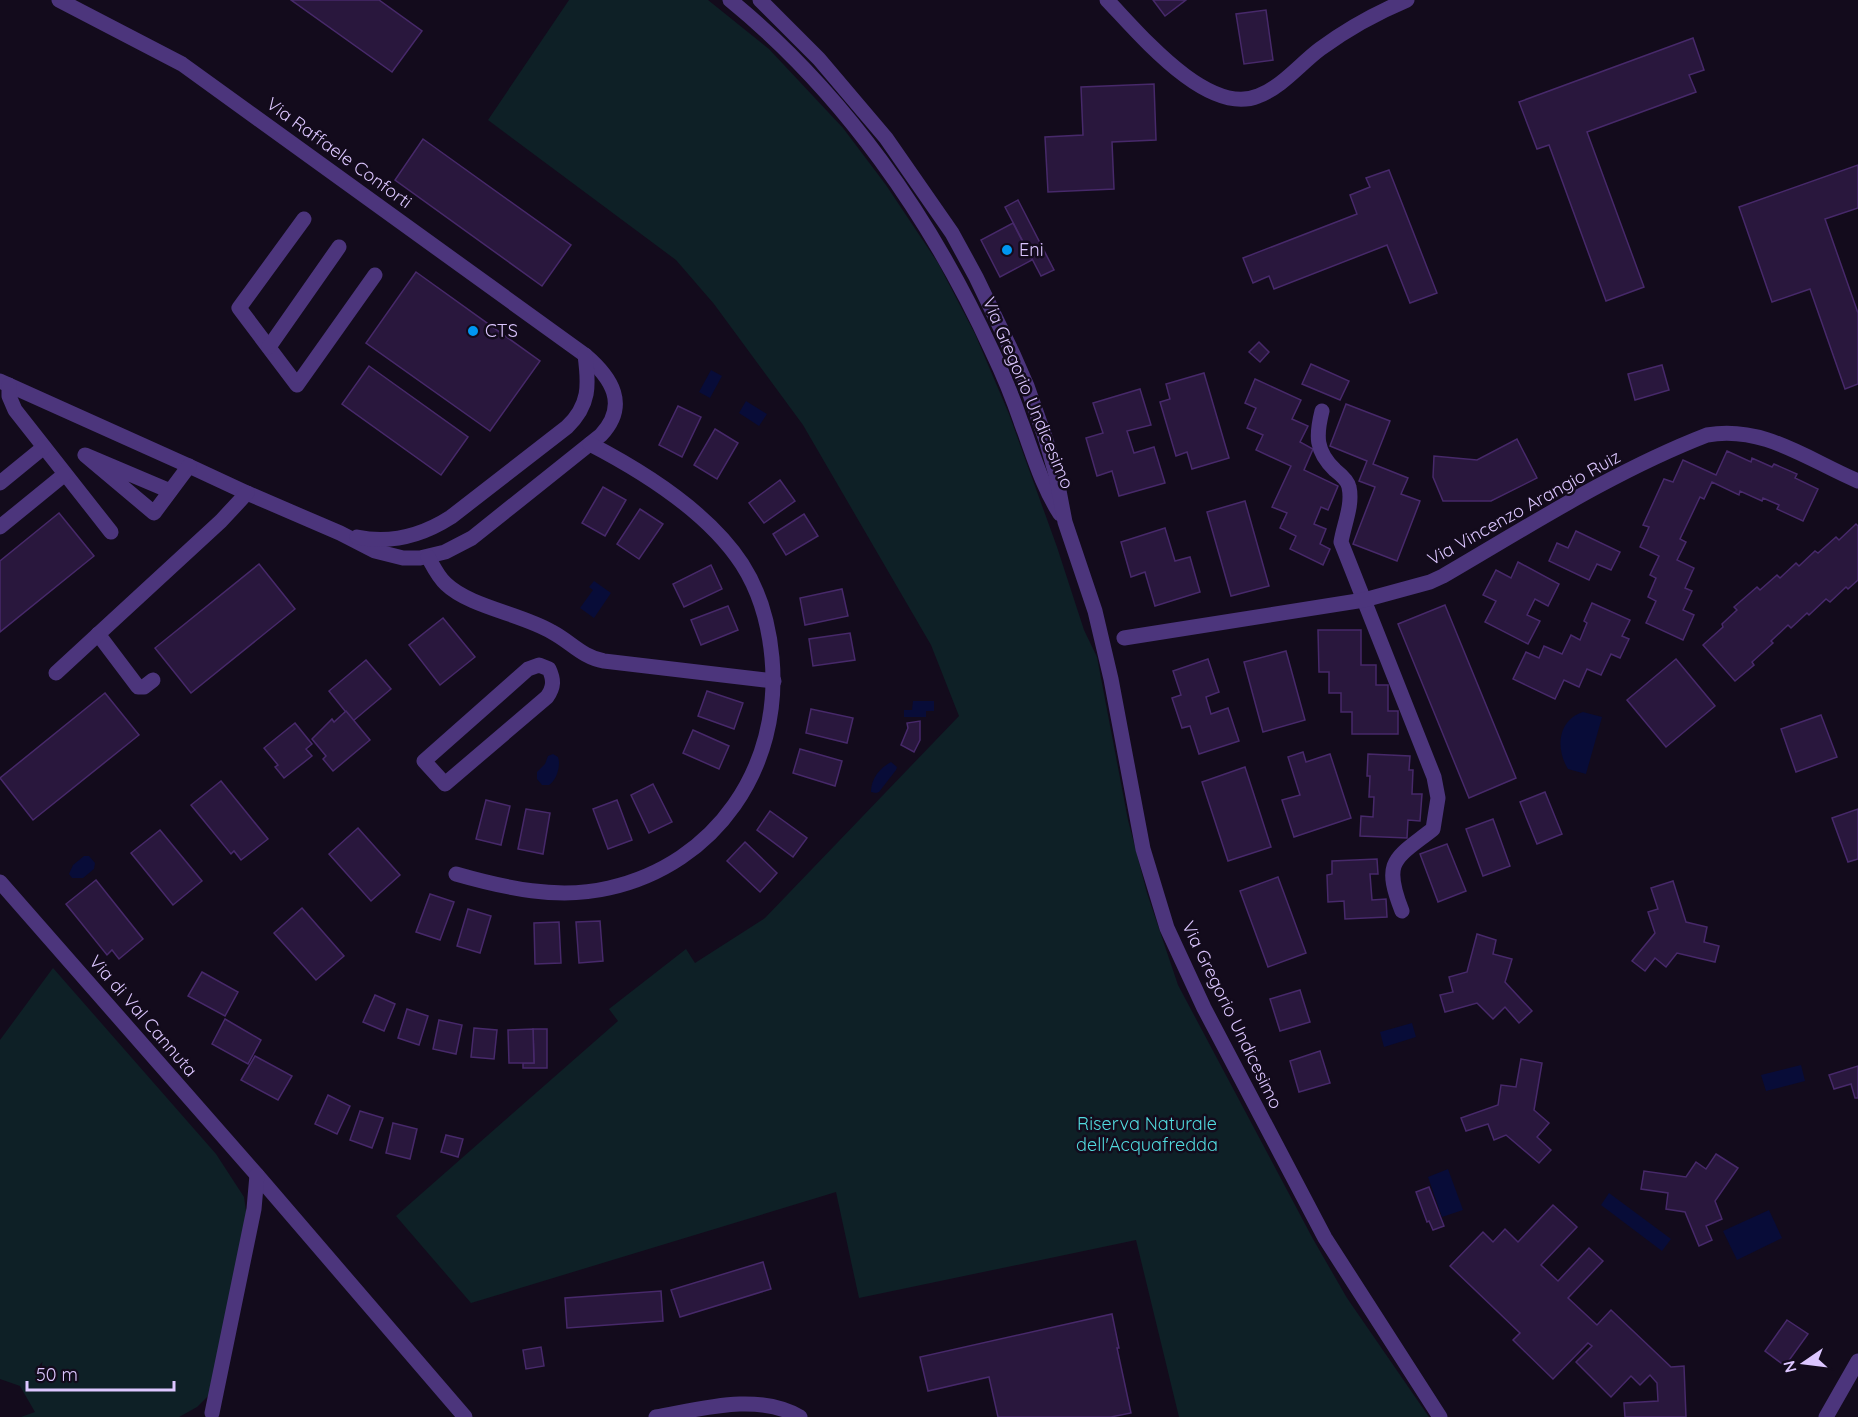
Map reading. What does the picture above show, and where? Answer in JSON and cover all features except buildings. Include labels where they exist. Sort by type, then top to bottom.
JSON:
[{"type":"street","name":"Via Raffaele Conforti","points":[[4,383],[189,465],[247,494],[385,554],[403,558],[428,557],[445,552],[482,531],[590,444],[611,423],[616,407],[612,387],[606,376],[585,355],[182,64],[59,0]]},
{"type":"street","name":"Via Gregorio Undicesimo","points":[[730,0],[770,36],[827,95],[890,173],[929,231],[993,352],[1042,478],[1065,522],[1085,578],[1103,643],[1143,849],[1162,913],[1179,956],[1208,1017],[1325,1238],[1440,1417]]},
{"type":"street","name":"Via Gregorio Undicesimo","points":[[760,0],[795,33],[856,101],[886,138],[952,233],[976,277],[1027,386],[1052,459],[1065,522]]},
{"type":"street","points":[[1107,0],[1164,60],[1186,78],[1224,96],[1243,99],[1257,97],[1268,91],[1319,49],[1378,12],[1407,0]]},
{"type":"street","points":[[304,219],[239,308],[297,385],[375,275]]},
{"type":"street","points":[[269,347],[339,247]]},
{"type":"street","name":"Via Raffaele Conforti","points":[[340,533],[374,540],[395,539],[423,532],[451,517],[573,421],[585,404],[588,380],[585,355]]},
{"type":"street","name":"Via Raffaele Conforti","points":[[4,383],[12,403],[111,532]]},
{"type":"street","points":[[1322,411],[1317,432],[1321,452],[1349,485],[1350,506],[1341,542],[1434,777],[1438,798],[1433,829],[1396,860],[1392,873],[1393,887],[1402,911]]},
{"type":"street","name":"Via Vincenzo Arangio Ruiz","points":[[1124,638],[1364,600],[1430,582],[1628,471],[1707,435],[1721,433],[1757,435],[1858,481]]},
{"type":"street","points":[[456,874],[521,889],[550,893],[584,892],[628,883],[675,861],[715,828],[750,780],[768,734],[774,681],[771,644],[760,602],[743,566],[728,545],[669,492],[590,444]]},
{"type":"street","points":[[0,483],[44,447]]},
{"type":"street","points":[[170,491],[85,454],[154,513],[189,465]]},
{"type":"street","points":[[0,527],[65,474]]},
{"type":"street","points":[[56,673],[221,521],[247,494]]},
{"type":"street","points":[[428,557],[446,585],[482,603],[546,628],[588,657],[604,661],[774,681]]},
{"type":"street","points":[[98,634],[138,687],[144,687],[153,680]]},
{"type":"street","points":[[539,665],[549,669],[554,684],[547,697],[445,784],[424,761],[528,669],[539,665]]},
{"type":"street","name":"Via di Val Cannuta","points":[[0,882],[465,1417]]},
{"type":"street","points":[[212,1413],[254,1209],[257,1175]]},
{"type":"street","points":[[1826,1417],[1858,1361]]},
{"type":"street","points":[[656,1417],[734,1404],[776,1408],[800,1417]]},
{"type":"green space","name":"Riserva Naturale dell'Acquafredda","points":[[569,0],[708,0],[769,49],[843,128],[886,185],[938,263],[975,334],[1009,414],[1084,630],[1097,657],[1128,820],[1147,893],[1178,985],[1313,1239],[1347,1298],[1429,1417],[1179,1417],[1136,1240],[859,1298],[836,1192],[471,1303],[396,1216],[618,1021],[609,1009],[686,949],[695,963],[765,918],[959,716],[931,645],[803,425],[714,304],[676,260],[488,120]]},
{"type":"green space","points":[[53,968],[216,1154],[244,1197],[247,1218],[210,1394],[197,1407],[179,1417],[21,1417],[35,1412],[20,1386],[0,1379],[0,1040]]},
{"type":"shaded area","points":[[711,370],[722,376],[710,398],[699,392]]},
{"type":"shaded area","points":[[746,401],[767,414],[759,426],[739,413]]},
{"type":"shaded area","points":[[594,581],[611,593],[594,618],[580,608],[593,590],[589,587]]},
{"type":"shaded area","points":[[913,701],[934,701],[934,711],[926,711],[926,717],[904,717],[904,710],[912,710]]},
{"type":"shaded area","points":[[1583,712],[1602,717],[1586,774],[1568,769],[1560,744],[1568,721]]},
{"type":"shaded area","points":[[553,754],[558,757],[558,772],[552,783],[542,785],[537,779],[537,772],[545,764],[548,756]]},
{"type":"shaded area","points":[[891,762],[897,767],[896,770],[879,792],[871,792],[877,774]]},
{"type":"shaded area","points":[[84,856],[89,856],[95,863],[94,869],[83,878],[72,878],[69,874],[73,865]]},
{"type":"shaded area","points":[[1412,1023],[1416,1037],[1384,1047],[1380,1032]]},
{"type":"shaded area","points":[[1801,1065],[1805,1081],[1766,1091],[1761,1075]]},
{"type":"shaded area","points":[[1448,1169],[1463,1210],[1442,1217],[1428,1177]]},
{"type":"shaded area","points":[[1609,1193],[1671,1239],[1662,1251],[1601,1205]]},
{"type":"shaded area","points":[[1769,1210],[1782,1238],[1737,1260],[1723,1231]]},
{"type":"place","name":"Eni","points":[[1007,250]]},
{"type":"place","name":"CTS","points":[[473,331]]}]
